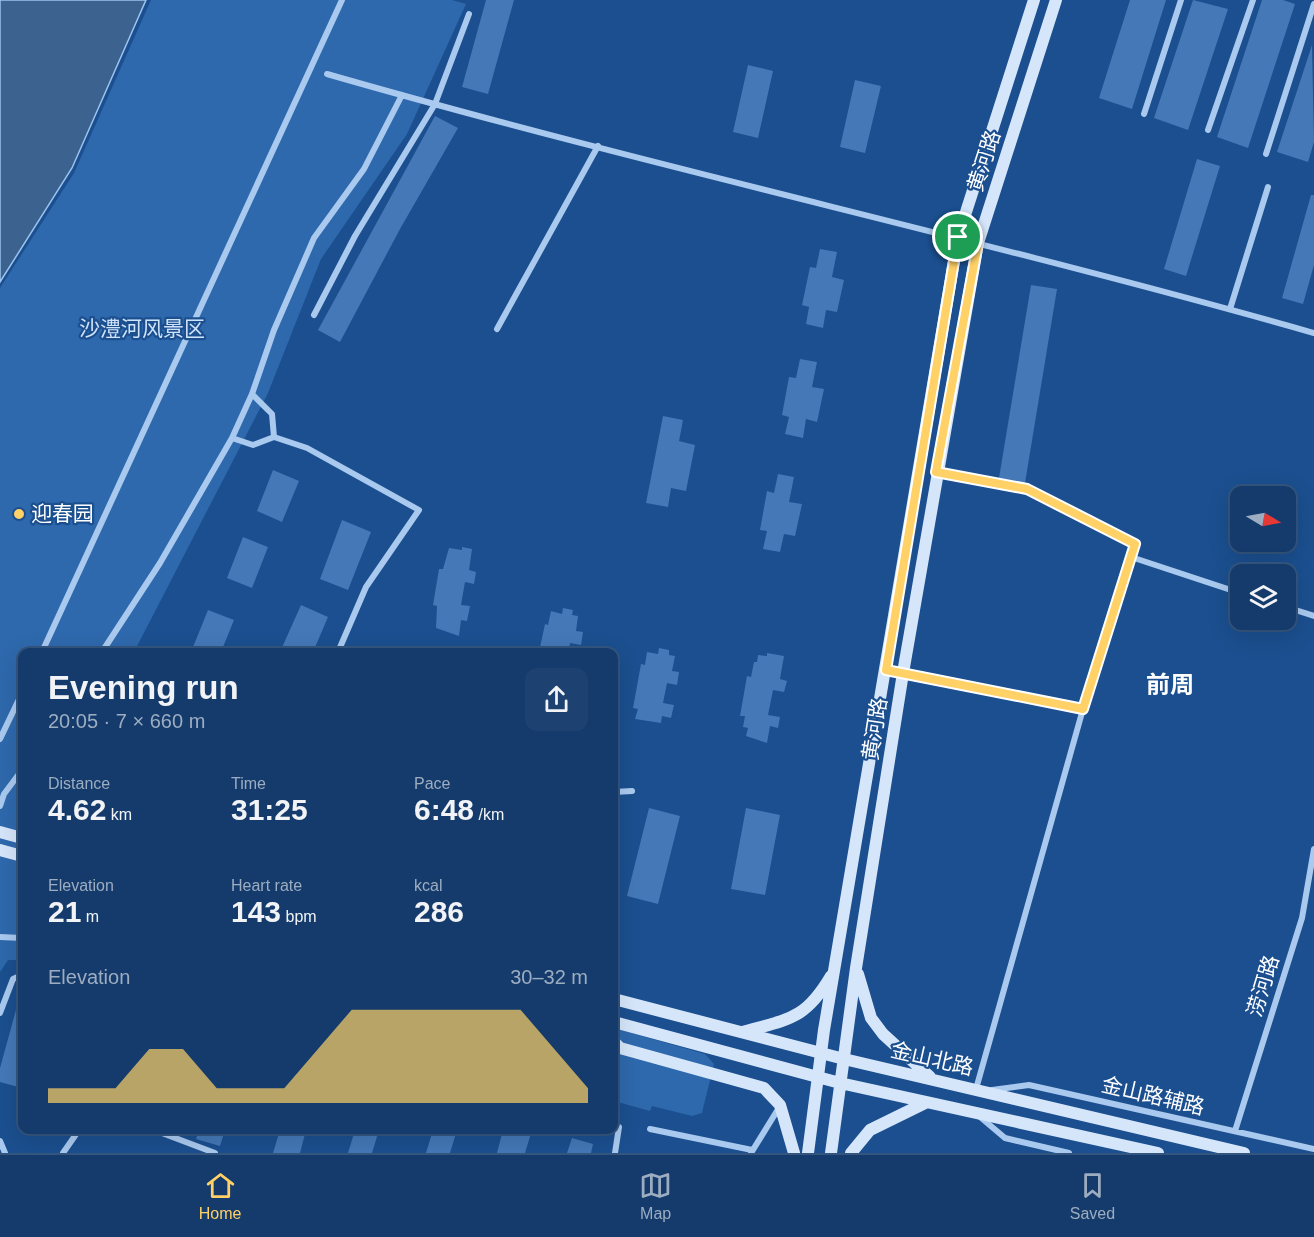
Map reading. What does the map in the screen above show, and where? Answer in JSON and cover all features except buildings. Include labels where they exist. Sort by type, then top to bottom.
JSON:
[{"type":"main road","name":"黄河路","points":[[808,1153],[821,1053],[958,237],[1034,0]]},
{"type":"main road","name":"黄河路","points":[[831,1153],[856,968],[903,673],[936,472],[978,243],[1056,0]]},
{"type":"main road","points":[[0,832],[18,837]]},
{"type":"main road","points":[[0,850],[18,855]]},
{"type":"main road","points":[[741,1032],[797,1017],[817,1000],[836,967]]},
{"type":"main road","points":[[856,968],[871,1018],[883,1034],[930,1078]]},
{"type":"main road","name":"金山北路","points":[[618,1000],[844,1059],[1244,1153]]},
{"type":"main road","name":"金山北路","points":[[618,1023],[818,1078],[1158,1153]]},
{"type":"main road","points":[[618,1046],[764,1088],[780,1105],[794,1153]]},
{"type":"main road","points":[[851,1153],[870,1130],[926,1102]]},
{"type":"street","points":[[44,648],[342,0]]},
{"type":"street","points":[[1144,114],[1181,0]]},
{"type":"street","points":[[1208,130],[1253,0]]},
{"type":"street","points":[[1266,154],[1314,4]]},
{"type":"street","points":[[314,315],[355,236],[435,104],[469,14]]},
{"type":"street","points":[[327,74],[435,104],[958,237],[1314,333]]},
{"type":"street","points":[[105,648],[160,563],[232,438],[252,394],[274,330],[314,238],[364,169],[402,95]]},
{"type":"street","points":[[497,329],[598,146]]},
{"type":"street","points":[[1230,309],[1268,187]]},
{"type":"street","points":[[252,394],[272,414],[274,437]]},
{"type":"street","points":[[232,438],[253,445],[274,437],[307,448],[418,510],[366,587],[340,648]]},
{"type":"street","points":[[936,472],[1027,489],[1135,544],[1083,709],[980,1090]]},
{"type":"street","points":[[1131,558],[1230,590]]},
{"type":"street","points":[[1296,610],[1314,616]]},
{"type":"street","points":[[886,670],[1083,709]]},
{"type":"street","points":[[0,739],[18,701]]},
{"type":"street","points":[[0,806],[4,794],[18,775]]},
{"type":"street","points":[[618,792],[632,791]]},
{"type":"street","name":"涝河路","points":[[1235,1131],[1302,918],[1314,849]]},
{"type":"street","points":[[0,937],[18,938]]},
{"type":"street","points":[[0,1013],[13,979],[18,977]]},
{"type":"street","name":"金山路辅路","points":[[980,1090],[1029,1085],[1314,1149]]},
{"type":"street","points":[[650,1129],[752,1152],[780,1105]]},
{"type":"street","points":[[976,1114],[1005,1138],[1069,1153]]},
{"type":"street","points":[[63,1153],[76,1134]]},
{"type":"street","points":[[165,1134],[215,1153]]},
{"type":"street","points":[[615,1153],[618,1134]]},
{"type":"street","points":[[0,1141],[6,1153]]},
{"type":"green space","name":"沙澧河风景区","points":[[151,0],[452,0],[466,4],[407,134],[321,259],[268,393],[136,648],[18,648],[18,960],[8,960],[0,972],[0,288],[74,173]]},
{"type":"green space","points":[[618,1029],[705,1054],[714,1064],[702,1113],[692,1116],[652,1106],[650,1111],[618,1102]]},
{"type":"shaded area","points":[[0,0],[146,0],[72,168],[0,282]]},
{"type":"place","name":"迎春园","points":[[19,514]]},
{"type":"district","name":"前周","points":[[1170,685]]},
{"type":"route","points":[[958,237],[978,243],[936,472],[1027,489],[1135,544],[1083,709],[886,670],[958,237]]}]
